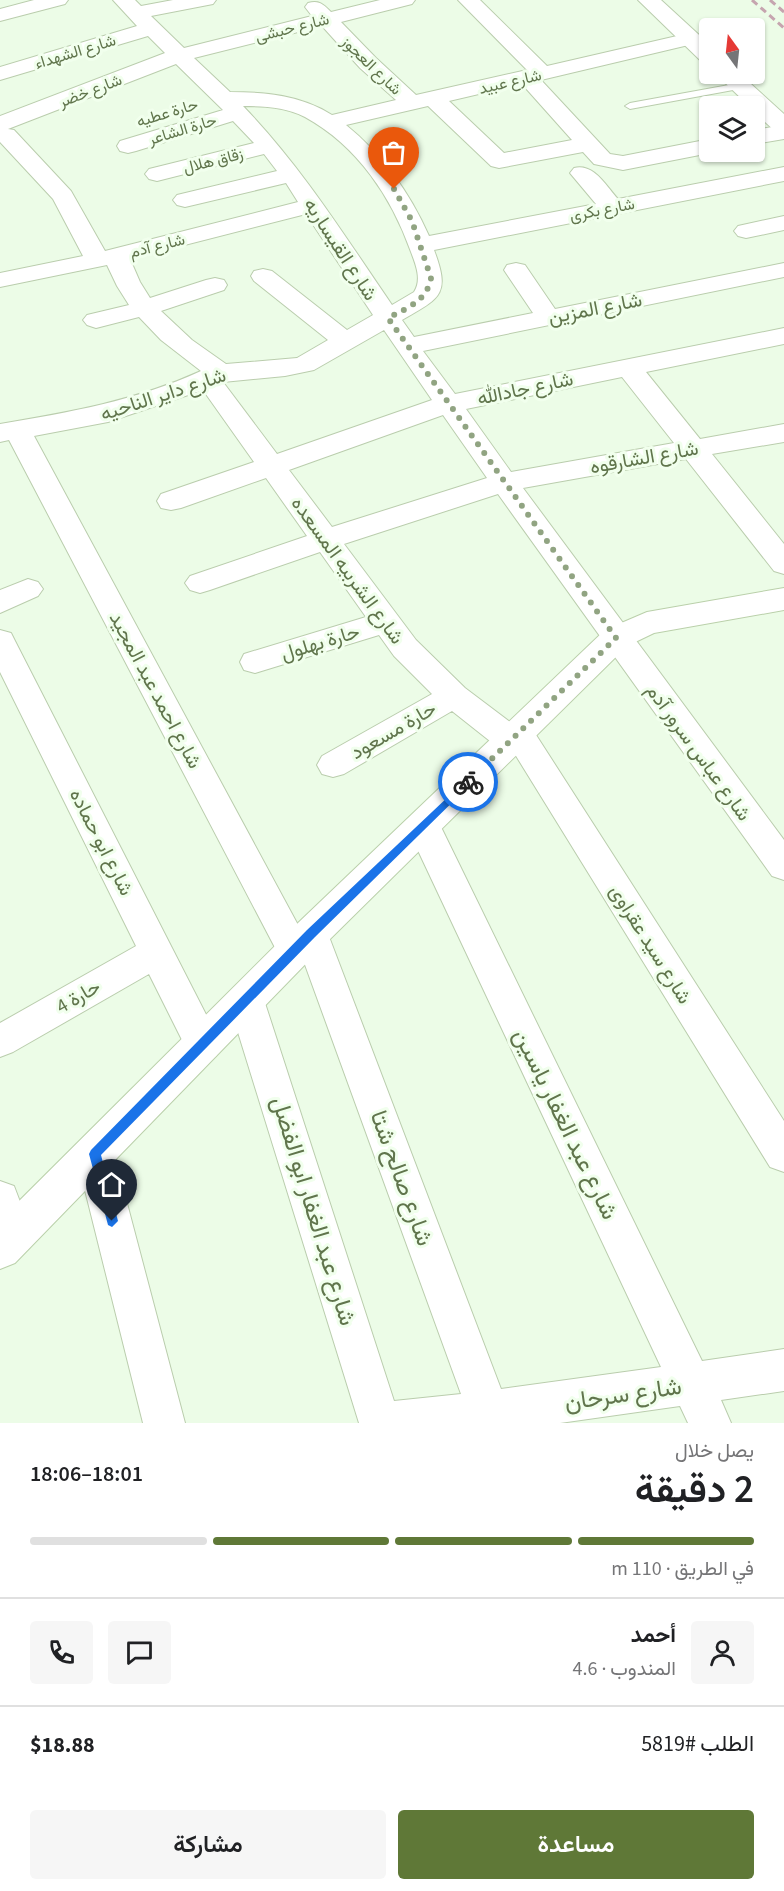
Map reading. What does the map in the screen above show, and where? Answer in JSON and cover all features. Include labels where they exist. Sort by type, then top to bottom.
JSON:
[{"type":"main road","points":[[649,0],[699,47]]},
{"type":"main road","points":[[738,84],[784,127]]},
{"type":"main road","points":[[6,1243],[302,942],[616,638],[647,623],[784,599]]},
{"type":"street","points":[[0,15],[58,0]]},
{"type":"street","name":"شارع الشهداء","points":[[5,66],[136,14],[206,0]]},
{"type":"street","name":"شارع العجوز","points":[[308,0],[422,101],[499,161],[587,144]]},
{"type":"street","name":"شارع حبشى","points":[[179,55],[405,0]]},
{"type":"street","points":[[468,0],[534,75],[587,144],[602,159],[623,163],[699,148]]},
{"type":"street","name":"شارع القيساريه","points":[[136,14],[179,55],[220,102],[269,146],[292,175],[407,346],[616,638]]},
{"type":"street","name":"شارع عبيد","points":[[329,123],[690,39]]},
{"type":"street","name":"شارع خضر","points":[[3,129],[179,55]]},
{"type":"street","name":"حارة الشاعر","points":[[128,146],[220,102],[252,99],[286,103],[315,113],[370,158],[401,199],[421,245]]},
{"type":"street","name":"شارع الشربيه المسعده","points":[[3,129],[63,196],[146,308],[214,376],[271,466],[386,622],[427,672],[454,696],[514,736]]},
{"type":"street","points":[[765,135],[784,132]]},
{"type":"street","name":"زقاق هلال","points":[[158,174],[269,146]]},
{"type":"street","points":[[582,173],[612,207]]},
{"type":"street","name":"شارع بكرى","points":[[421,245],[784,174]]},
{"type":"street","points":[[185,200],[292,175]]},
{"type":"street","name":"شارع آدم","points":[[0,280],[107,258],[313,205]]},
{"type":"street","points":[[746,231],[784,222]]},
{"type":"street","name":"شارع داير الناحيه","points":[[9,431],[98,416],[146,402],[214,376],[305,364],[424,297],[430,287],[431,278],[421,245]]},
{"type":"street","points":[[516,270],[548,317]]},
{"type":"street","points":[[263,276],[345,341]]},
{"type":"street","name":"شارع المزين","points":[[407,346],[548,317],[779,278]]},
{"type":"street","points":[[96,320],[146,308],[215,285]]},
{"type":"street","name":"شارع جادالله","points":[[171,501],[448,404],[784,336]]},
{"type":"street","points":[[627,367],[784,564]]},
{"type":"street","name":"شارع احمد عبد المجيد","points":[[9,431],[302,942]]},
{"type":"street","name":"شارع الشارقوه","points":[[200,583],[504,482],[784,433]]},
{"type":"street","points":[[0,603],[28,589]]},
{"type":"street","name":"حارة بهلول","points":[[255,662],[386,622]]},
{"type":"street","name":"شارع عباس سرور آدم","points":[[616,638],[784,866]]},
{"type":"street","name":"شارع ابو حماده","points":[[0,640],[203,1045]]},
{"type":"street","name":"حارة مسعود","points":[[333,765],[454,696]]},
{"type":"street","name":"شارع سيد عقراوى","points":[[514,736],[784,1155]]},
{"type":"street","name":"شارع عبد الغفار ياسين","points":[[423,825],[710,1423]]},
{"type":"street","name":"شارع صالح شتا","points":[[302,942],[491,1418]]},
{"type":"street","name":"حارة 4","points":[[0,1041],[156,952]]},
{"type":"street","name":"شارع عبد الغفار ابو الفضل","points":[[246,1000],[380,1423]]},
{"type":"street","points":[[95,1154],[164,1423]]},
{"type":"street","points":[[0,1199],[6,1243]]},
{"type":"street","name":"شارع سرحان","points":[[390,1423],[491,1418],[691,1384],[784,1371]]},
{"type":"lane","points":[[630,106],[718,84]]},
{"type":"railway","points":[[752,0],[784,28]]},
{"type":"railway","points":[[770,0],[784,12]]},
{"type":"way so far","points":[[394,189],[412,221],[431,278],[430,287],[424,297],[388,318],[616,638],[468,782]]},
{"type":"route","points":[[112,1221],[95,1154],[311,934],[468,782]]}]
